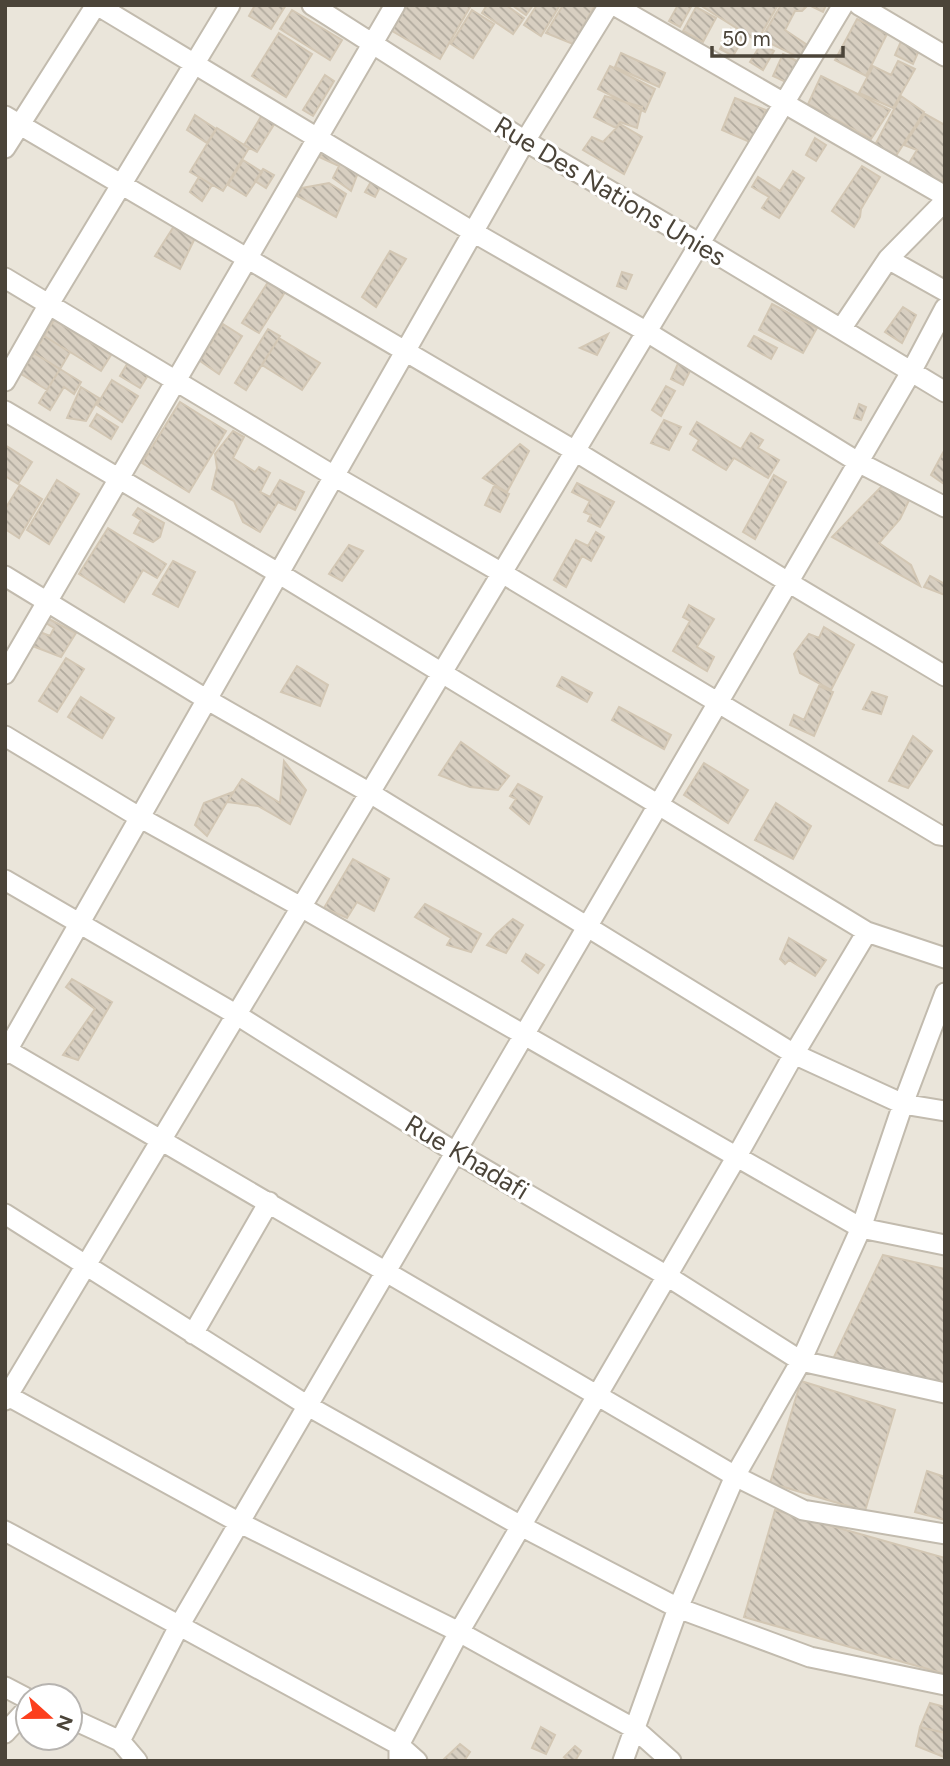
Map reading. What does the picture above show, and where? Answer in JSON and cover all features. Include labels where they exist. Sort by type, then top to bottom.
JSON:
[{"type":"street","points":[[5,148],[13,120],[96,5],[473,232],[647,332],[858,462],[945,507]]},
{"type":"street","points":[[5,381],[230,5]]},
{"type":"street","name":"Rue Des Nations Unies","points":[[312,5],[525,141],[945,392]]},
{"type":"street","points":[[5,674],[395,5]]},
{"type":"street","points":[[841,329],[888,259],[945,199],[611,5],[525,141],[6,1051],[162,1139],[735,1476],[803,1510],[945,1534]]},
{"type":"street","points":[[671,1761],[635,1729],[459,1632],[240,1523],[7,1398],[843,5]]},
{"type":"street","points":[[859,5],[945,56]]},
{"type":"street","points":[[13,120],[575,451],[945,676]]},
{"type":"street","points":[[888,259],[945,290]]},
{"type":"street","points":[[5,278],[334,476],[502,573],[939,835],[945,836]]},
{"type":"street","points":[[120,1741],[179,1626],[911,372],[945,308]]},
{"type":"street","points":[[5,411],[278,573],[867,932],[945,958]]},
{"type":"street","points":[[5,576],[206,699],[370,793],[794,1054],[903,1104],[945,1111]]},
{"type":"street","points":[[5,736],[139,817],[860,1227],[945,1245]]},
{"type":"street","name":"Rue Khadafi","points":[[5,880],[237,1015],[455,1152],[667,1276],[801,1361],[945,1393]]},
{"type":"street","points":[[399,1753],[459,1632],[867,932]]},
{"type":"street","points":[[623,1761],[678,1608],[735,1476],[801,1361],[860,1227],[945,993]]},
{"type":"street","points":[[193,1334],[269,1202]]},
{"type":"street","points":[[5,1214],[308,1406],[521,1525],[678,1608],[810,1657],[945,1685]]},
{"type":"street","points":[[5,1531],[417,1761]]},
{"type":"street","points":[[84,1724],[120,1741],[137,1761]]},
{"type":"shaded area","points":[[5,5],[945,5],[945,1761],[5,1761]]},
{"type":"building","points":[[255,5],[286,5],[271,29],[249,16]]},
{"type":"building","points":[[407,5],[470,7],[440,59],[392,31]]},
{"type":"building","points":[[487,5],[506,5],[524,18],[513,34],[482,13]]},
{"type":"building","points":[[512,5],[533,5],[526,15]]},
{"type":"building","points":[[537,5],[560,5],[541,36],[524,25]]},
{"type":"building","points":[[563,5],[594,7],[573,44],[546,33]]},
{"type":"building","points":[[678,5],[692,5],[680,27],[669,21]]},
{"type":"building","points":[[700,5],[778,5],[757,41]]},
{"type":"building","points":[[781,5],[808,5],[802,11],[795,11],[785,30],[806,44],[800,58],[761,39]]},
{"type":"building","points":[[809,5],[826,5],[823,12]]},
{"type":"building","points":[[696,7],[716,18],[703,42],[683,31]]},
{"type":"building","points":[[292,10],[342,40],[330,60],[280,29]]},
{"type":"building","points":[[472,10],[494,24],[473,58],[451,44]]},
{"type":"building","points":[[857,19],[887,34],[866,76],[835,60]]},
{"type":"building","points":[[731,29],[744,37],[733,56],[720,49]]},
{"type":"building","points":[[279,33],[312,54],[286,97],[252,76]]},
{"type":"building","points":[[902,39],[920,48],[913,64],[895,55]]},
{"type":"building","points":[[761,44],[774,51],[763,70],[750,62]]},
{"type":"building","points":[[621,53],[665,73],[659,87],[615,67]]},
{"type":"building","points":[[783,54],[797,61],[788,83],[773,76]]},
{"type":"building","points":[[898,61],[915,69],[893,108],[859,93],[873,66],[891,75]]},
{"type":"building","points":[[610,66],[655,89],[645,112],[598,89]]},
{"type":"building","points":[[325,75],[334,81],[313,116],[303,110]]},
{"type":"building","points":[[821,76],[890,110],[871,139],[808,104]]},
{"type":"building","points":[[605,96],[642,107],[637,128],[620,122],[616,128],[594,117]]},
{"type":"building","points":[[901,96],[924,112],[894,159],[874,147]]},
{"type":"building","points":[[735,98],[766,110],[752,143],[722,130]]},
{"type":"building","points":[[265,110],[278,118],[257,152],[244,145]]},
{"type":"building","points":[[925,114],[945,125],[945,176],[940,184],[908,165],[917,150],[904,145]]},
{"type":"building","points":[[195,115],[216,129],[207,143],[187,130]]},
{"type":"building","points":[[620,124],[642,137],[624,174],[583,150],[592,137],[603,142]]},
{"type":"building","points":[[217,128],[249,148],[223,191],[190,172]]},
{"type":"building","points":[[815,138],[826,145],[816,161],[806,155]]},
{"type":"building","points":[[325,151],[359,170],[351,191],[333,178],[339,166],[319,157]]},
{"type":"building","points":[[243,160],[262,172],[246,196],[228,185]]},
{"type":"building","points":[[862,166],[880,177],[854,227],[832,211]]},
{"type":"building","points":[[263,169],[274,175],[266,188],[255,181]]},
{"type":"building","points":[[793,171],[804,178],[779,218],[762,208],[769,197],[752,187],[758,177],[780,191]]},
{"type":"building","points":[[199,177],[212,185],[202,201],[190,192]]},
{"type":"building","points":[[373,178],[382,183],[375,197],[365,192]]},
{"type":"building","points":[[329,183],[346,194],[336,217],[297,196],[302,188]]},
{"type":"building","points":[[176,223],[195,238],[180,269],[155,256]]},
{"type":"building","points":[[390,251],[406,259],[376,307],[362,297]]},
{"type":"building","points":[[622,272],[632,275],[626,289],[617,286]]},
{"type":"building","points":[[268,282],[285,292],[259,333],[242,323]]},
{"type":"building","points":[[772,304],[817,328],[803,353],[759,330]]},
{"type":"building","points":[[903,307],[916,315],[902,343],[885,332]]},
{"type":"building","points":[[54,320],[111,355],[101,371],[44,336]]},
{"type":"building","points":[[223,324],[242,336],[219,374],[200,361]]},
{"type":"building","points":[[268,329],[280,336],[246,390],[235,383]]},
{"type":"building","points":[[608,334],[597,355],[580,348]]},
{"type":"building","points":[[44,336],[70,352],[60,369],[34,353]]},
{"type":"building","points":[[754,336],[777,348],[771,359],[748,346]]},
{"type":"building","points":[[279,338],[320,363],[302,390],[262,365]]},
{"type":"building","points":[[34,353],[60,369],[47,390],[21,374]]},
{"type":"building","points":[[130,359],[150,372],[140,388],[120,376]]},
{"type":"building","points":[[680,359],[693,365],[683,385],[671,379]]},
{"type":"building","points":[[60,369],[81,382],[74,394],[64,387],[50,410],[39,403]]},
{"type":"building","points":[[112,380],[138,396],[122,422],[97,405]]},
{"type":"building","points":[[666,386],[675,391],[661,416],[652,410]]},
{"type":"building","points":[[81,387],[99,398],[86,421],[67,418]]},
{"type":"building","points":[[180,402],[226,431],[189,492],[142,463]]},
{"type":"building","points":[[859,404],[866,407],[861,420],[854,418]]},
{"type":"building","points":[[97,414],[118,427],[111,439],[90,426]]},
{"type":"building","points":[[664,420],[681,427],[669,450],[651,443]]},
{"type":"building","points":[[697,422],[741,449],[751,433],[763,440],[758,448],[779,460],[768,478],[734,458],[726,470],[693,450],[699,440],[690,434]]},
{"type":"building","points":[[233,431],[244,437],[233,458],[255,472],[259,467],[270,473],[260,492],[270,497],[280,480],[304,492],[295,510],[278,502],[260,532],[243,522],[234,501],[212,489],[217,468],[215,454]]},
{"type":"building","points":[[520,444],[529,451],[507,492],[483,478]]},
{"type":"building","points":[[5,445],[32,462],[18,484],[5,476]]},
{"type":"building","points":[[945,449],[945,483],[944,484],[931,475]]},
{"type":"building","points":[[774,475],[786,482],[755,539],[743,532]]},
{"type":"building","points":[[57,480],[79,494],[49,544],[27,530]]},
{"type":"building","points":[[886,482],[912,494],[900,519],[879,543],[911,565],[920,586],[832,537]]},
{"type":"building","points":[[577,483],[614,502],[600,527],[588,521],[591,515],[584,512],[590,501],[572,492]]},
{"type":"building","points":[[20,485],[42,499],[19,538],[5,529],[5,509]]},
{"type":"building","points":[[494,486],[509,494],[500,512],[485,505]]},
{"type":"building","points":[[138,508],[164,523],[160,537],[153,542],[134,533],[141,520],[133,515]]},
{"type":"building","points":[[108,528],[166,564],[157,578],[143,570],[124,602],[79,574]]},
{"type":"building","points":[[596,532],[604,537],[591,561],[582,556],[566,587],[554,580],[576,540],[588,546]]},
{"type":"building","points":[[349,545],[363,551],[342,581],[329,574]]},
{"type":"building","points":[[173,561],[195,572],[178,607],[153,594]]},
{"type":"building","points":[[930,576],[945,584],[945,595],[924,587]]},
{"type":"building","points":[[689,605],[714,619],[697,647],[714,657],[707,671],[673,651],[690,621],[683,617]]},
{"type":"building","points":[[47,618],[76,633],[61,657],[30,645],[40,632],[50,636],[54,628],[46,623]]},
{"type":"building","points":[[824,627],[854,645],[831,690],[800,673],[794,654],[809,634],[819,638]]},
{"type":"building","points":[[66,658],[84,669],[57,712],[39,701]]},
{"type":"building","points":[[297,666],[328,685],[320,706],[281,692]]},
{"type":"building","points":[[562,677],[592,693],[587,702],[557,686]]},
{"type":"building","points":[[819,686],[833,692],[814,736],[790,725],[794,715],[804,720]]},
{"type":"building","points":[[872,692],[887,697],[881,714],[863,709]]},
{"type":"building","points":[[81,697],[114,718],[102,738],[68,717]]},
{"type":"building","points":[[619,707],[671,735],[664,749],[612,720]]},
{"type":"building","points":[[913,736],[932,751],[908,788],[889,781]]},
{"type":"building","points":[[461,742],[509,776],[498,790],[470,787],[439,775]]},
{"type":"building","points":[[284,761],[306,790],[290,824],[258,806],[227,802],[242,779],[280,803]]},
{"type":"building","points":[[704,763],[748,790],[728,823],[684,795]]},
{"type":"building","points":[[518,784],[542,797],[529,824],[510,808],[516,799],[510,796]]},
{"type":"building","points":[[233,792],[207,836],[195,825],[204,803]]},
{"type":"building","points":[[776,803],[811,826],[793,859],[755,840]]},
{"type":"building","points":[[353,859],[389,879],[374,911],[357,902],[347,918],[324,908]]},
{"type":"building","points":[[425,904],[481,934],[471,952],[447,945],[451,938],[415,917]]},
{"type":"building","points":[[513,919],[523,925],[506,953],[487,945],[496,934]]},
{"type":"building","points":[[789,938],[826,960],[815,976],[789,960],[785,964],[780,959]]},
{"type":"building","points":[[526,954],[544,965],[538,973],[522,961]]},
{"type":"building","points":[[72,979],[112,1002],[78,1060],[63,1055],[95,1009],[66,987]]},
{"type":"building","points":[[883,1255],[945,1269],[945,1385],[832,1361]]},
{"type":"building","points":[[801,1381],[895,1410],[865,1511],[770,1483]]},
{"type":"building","points":[[927,1471],[945,1477],[945,1520],[915,1512]]},
{"type":"building","points":[[775,1510],[945,1558],[945,1674],[744,1617]]},
{"type":"building","points":[[930,1703],[945,1707],[945,1733],[920,1727]]},
{"type":"building","points":[[541,1727],[555,1735],[546,1754],[532,1748]]},
{"type":"building","points":[[920,1727],[945,1733],[944,1757],[916,1746]]},
{"type":"building","points":[[460,1744],[470,1752],[464,1761],[442,1761]]},
{"type":"building","points":[[575,1746],[581,1751],[575,1761],[570,1761],[564,1757]]}]
